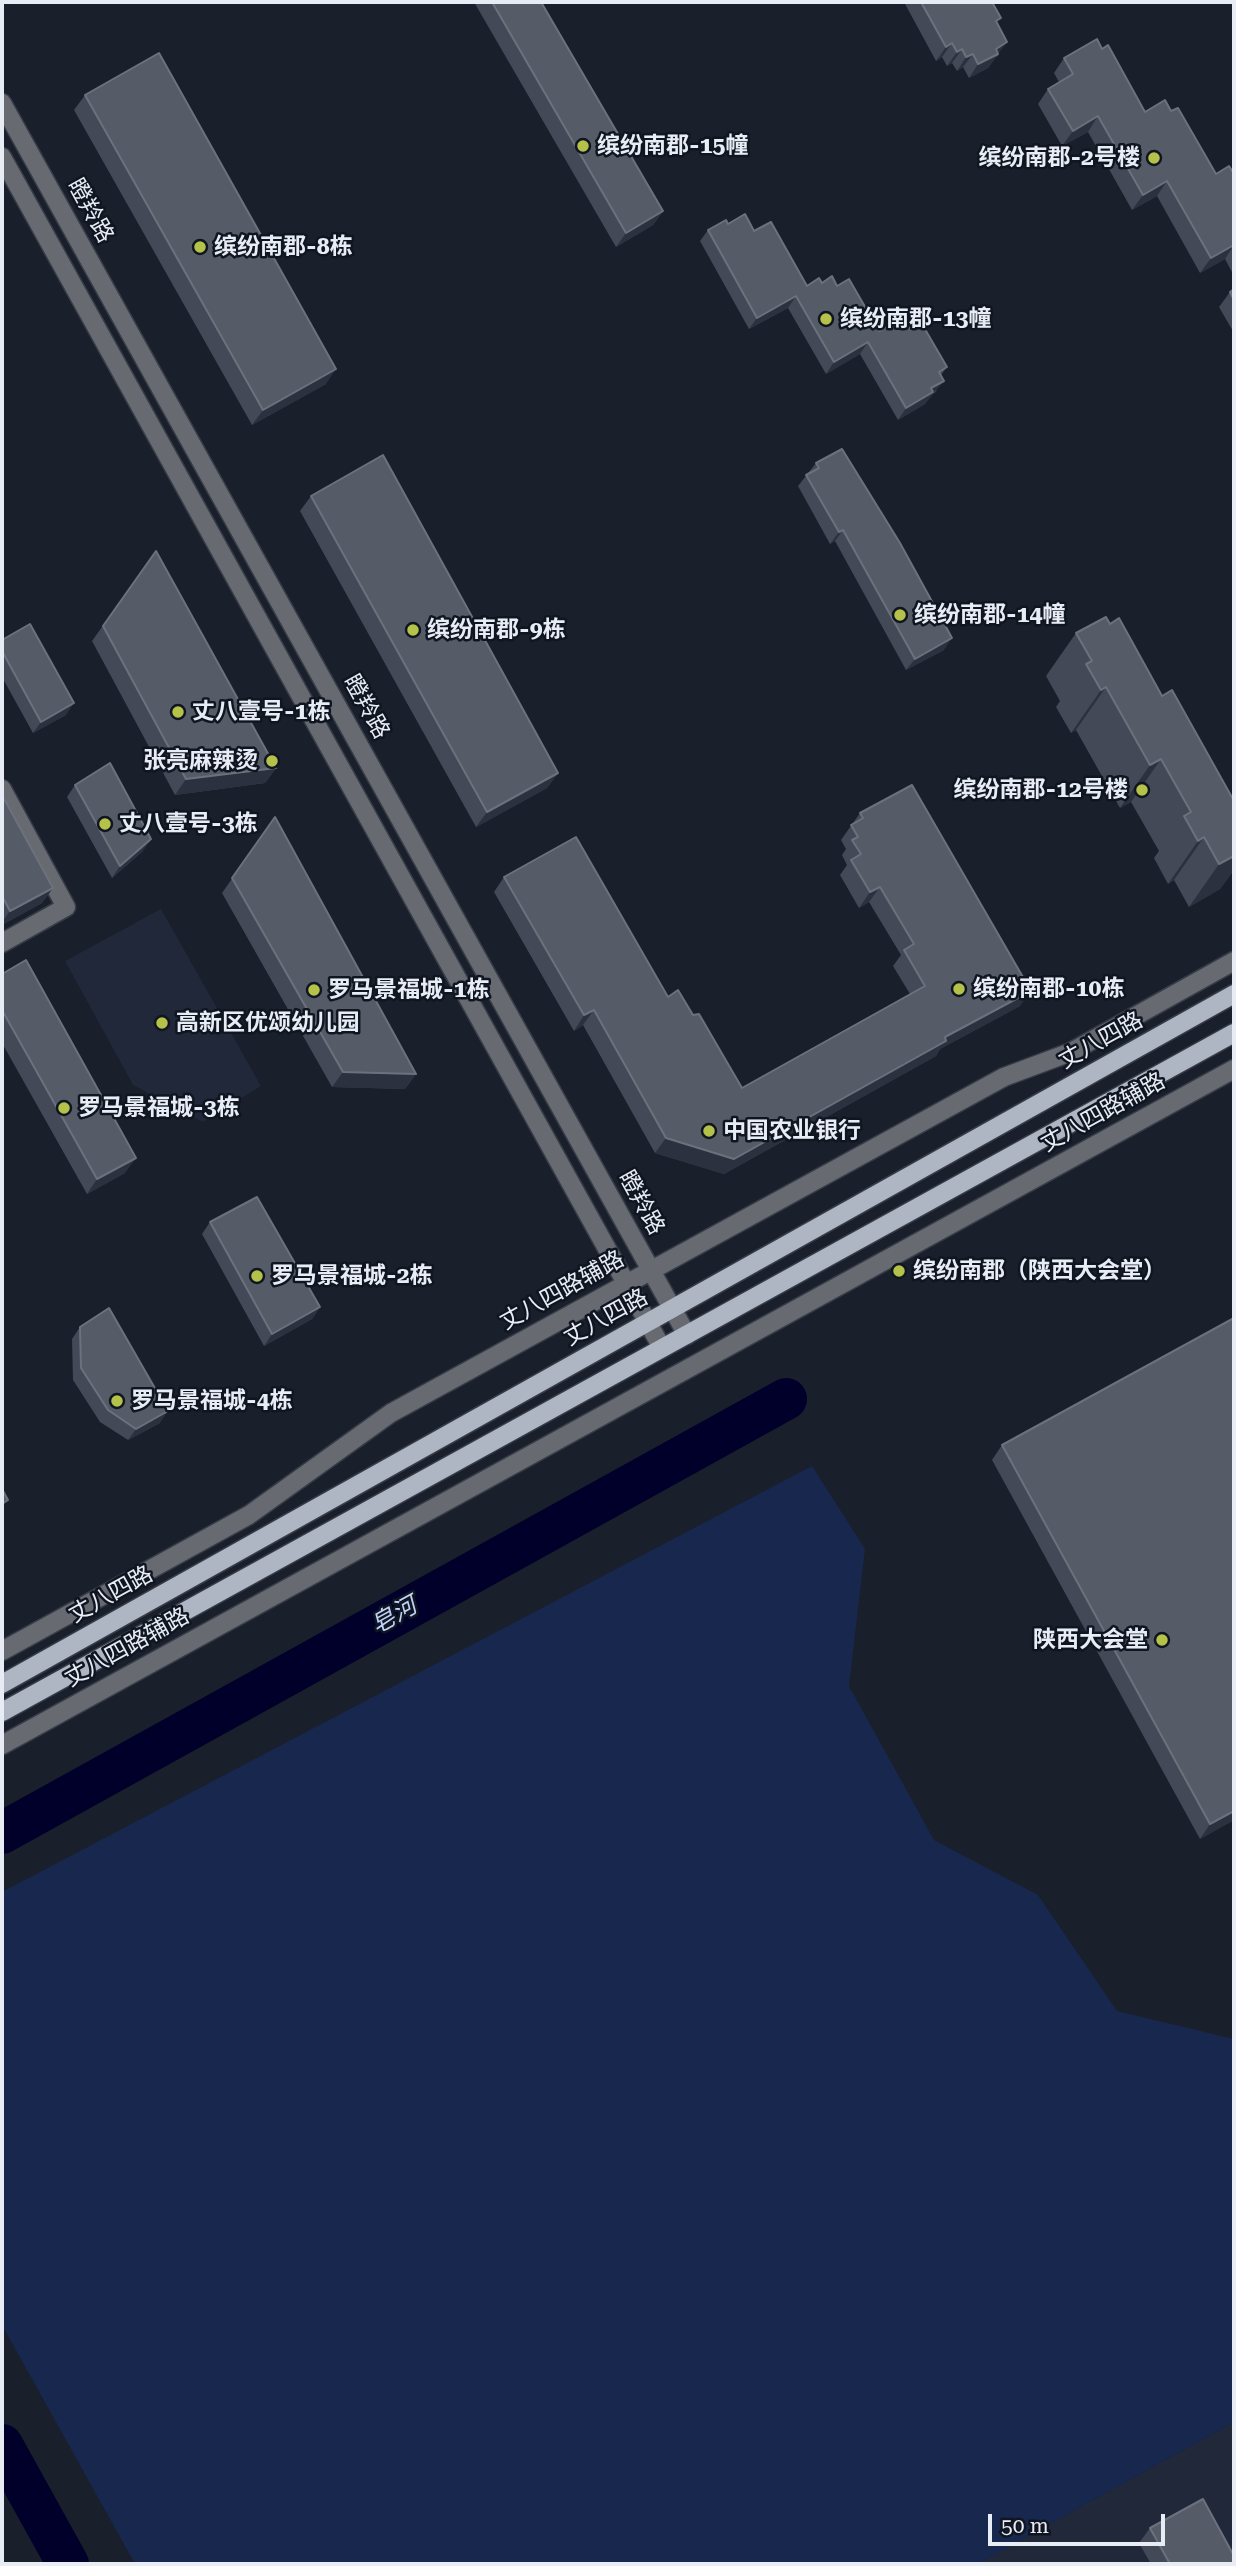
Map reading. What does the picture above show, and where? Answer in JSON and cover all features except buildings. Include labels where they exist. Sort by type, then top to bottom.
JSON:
[{"type":"main road","name":"丈八四路","points":[[2,1684],[1234,994]]},
{"type":"main road","points":[[2,1712],[1234,1032]]},
{"type":"street","name":"瞪羚路","points":[[2,103],[687,1335]]},
{"type":"street","points":[[2,157],[662,1349]]},
{"type":"street","points":[[2,789],[66,907],[2,943]]},
{"type":"street","name":"丈八四路辅路","points":[[2,1651],[249,1515],[391,1413],[1004,1077],[1071,1052],[1234,961]]},
{"type":"street","name":"丈八四路辅路","points":[[2,1745],[1234,1069]]},
{"type":"shaded area","name":"高新区优颂幼儿园","points":[[161,909],[261,1086],[203,1122],[133,1085],[65,961]]},
{"type":"shaded area","points":[[812,1466],[865,1549],[849,1686],[934,1840],[1038,1895],[1117,2011],[1234,2039],[1234,2422],[981,2562],[982,2564],[135,2564],[2,2325],[2,1892]]},
{"type":"shaded area","points":[[1234,2422],[1234,2564],[980,2562]]},
{"type":"waterway","name":"皂河","points":[[2,1833],[786,1399]]},
{"type":"waterway","name":"皂河","points":[[2,2445],[68,2564]]},
{"type":"place","name":"缤纷南郡-15幢","points":[[583,146]]},
{"type":"place","name":"缤纷南郡-2号楼","points":[[1154,158]]},
{"type":"place","name":"缤纷南郡-8栋","points":[[200,247]]},
{"type":"place","name":"缤纷南郡-13幢","points":[[826,319]]},
{"type":"place","name":"缤纷南郡-14幢","points":[[900,615]]},
{"type":"place","name":"缤纷南郡-9栋","points":[[413,630]]},
{"type":"place","name":"丈八壹号-1栋","points":[[178,712]]},
{"type":"place","name":"张亮麻辣烫","points":[[272,761]]},
{"type":"place","name":"缤纷南郡-12号楼","points":[[1142,790]]},
{"type":"place","name":"丈八壹号-3栋","points":[[105,824]]},
{"type":"place","name":"缤纷南郡-10栋","points":[[959,989]]},
{"type":"place","name":"罗马景福城-1栋","points":[[314,990]]},
{"type":"place","name":"高新区优颂幼儿园","points":[[162,1023]]},
{"type":"place","name":"罗马景福城-3栋","points":[[64,1108]]},
{"type":"place","name":"中国农业银行","points":[[709,1131]]},
{"type":"place","name":"缤纷南郡（陕西大会堂）","points":[[899,1271]]},
{"type":"place","name":"罗马景福城-2栋","points":[[257,1276]]},
{"type":"place","name":"罗马景福城-4栋","points":[[117,1401]]},
{"type":"place","name":"陕西大会堂","points":[[1162,1640]]}]
